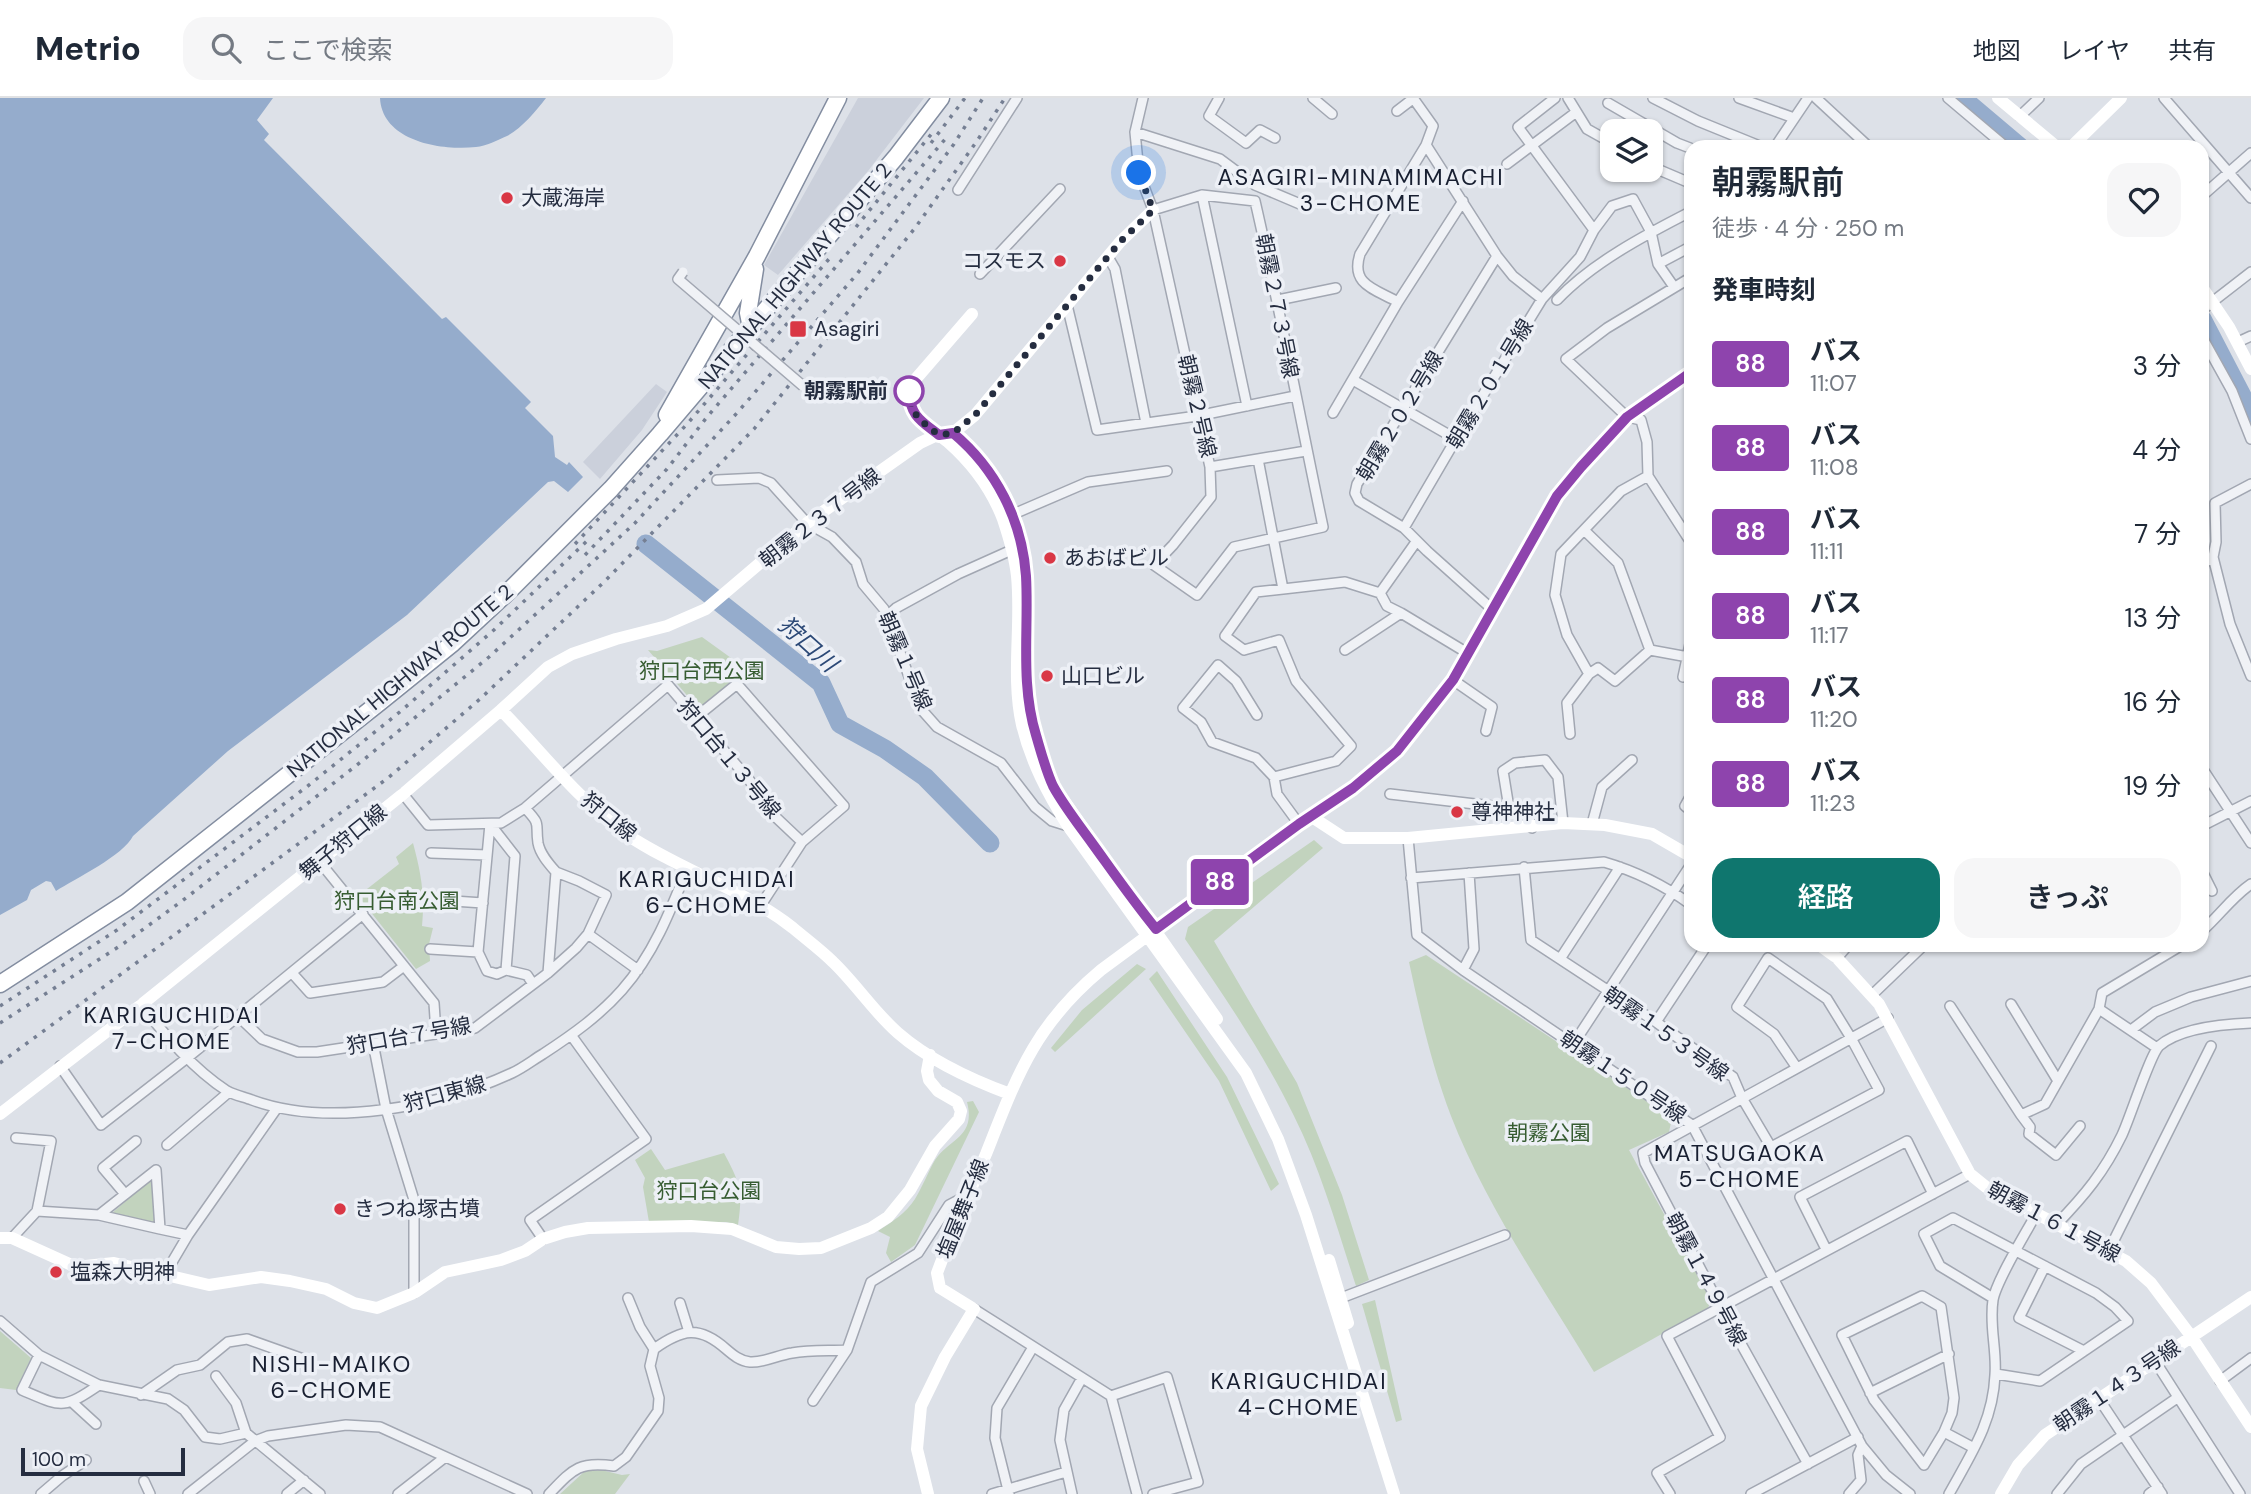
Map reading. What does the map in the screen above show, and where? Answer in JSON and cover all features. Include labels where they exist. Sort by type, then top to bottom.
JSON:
[{"type":"highway","points":[[660,434],[668,411],[757,256],[838,98]]},
{"type":"highway","name":"NATIONAL HIGHWAY ROUTE 2","points":[[0,984],[127,902],[453,643],[564,538],[660,434],[896,157],[941,98]]},
{"type":"highway","points":[[751,328],[748,313],[757,256]]},
{"type":"highway","points":[[754,276],[762,289],[782,292]]},
{"type":"street","points":[[958,190],[1017,98]]},
{"type":"street","name":"朝霧２号線","points":[[1143,98],[1135,132],[1139,173],[1153,210],[1210,467],[1307,450]]},
{"type":"street","points":[[1219,98],[1209,116],[1246,143],[1260,131],[1275,138]]},
{"type":"street","points":[[1313,98],[1332,114]]},
{"type":"street","points":[[1397,111],[1414,98],[1433,126],[1426,145],[1356,265],[1357,275],[1364,284],[1398,302]]},
{"type":"street","points":[[1555,98],[1518,127],[1594,230]]},
{"type":"street","points":[[1568,98],[1587,129],[1600,137]]},
{"type":"street","points":[[1653,98],[1698,121],[1745,140]]},
{"type":"street","points":[[1739,98],[1794,118]]},
{"type":"street","points":[[1782,140],[1808,98]]},
{"type":"street","points":[[1816,98],[1861,140]]},
{"type":"street","points":[[1948,98],[1998,140]]},
{"type":"street","points":[[1998,98],[2048,140]]},
{"type":"street","points":[[2020,117],[2039,98]]},
{"type":"street","points":[[2078,140],[2121,98]]},
{"type":"street","points":[[2164,98],[2200,140]]},
{"type":"street","points":[[1608,103],[1684,146]]},
{"type":"street","points":[[1507,164],[1575,113]]},
{"type":"street","points":[[1135,132],[1220,159],[1255,185],[1300,204]]},
{"type":"street","name":"朝霧２０１号線","points":[[1404,528],[1542,299],[1513,276],[1497,256],[1426,145]]},
{"type":"street","points":[[2209,151],[2251,198]]},
{"type":"street","points":[[2209,190],[2251,153]]},
{"type":"street","points":[[1663,172],[1684,180]]},
{"type":"street","points":[[981,274],[1060,189]]},
{"type":"street","points":[[1202,195],[1247,406]]},
{"type":"street","name":"朝霧２７３号線","points":[[953,433],[975,415],[1108,257],[1153,210],[1202,195],[1255,201],[1278,300],[1323,527],[1274,538]]},
{"type":"street","points":[[1542,299],[1580,257],[1594,230],[1612,206],[1633,199],[1650,232],[1658,264],[1674,287]]},
{"type":"street","points":[[1333,413],[1398,302],[1463,201]]},
{"type":"street","points":[[1557,300],[1573,283],[1650,232],[1684,215]]},
{"type":"street","points":[[1658,264],[1684,250]]},
{"type":"street","name":"朝霧２０２号線","points":[[1493,610],[1416,542],[1404,528],[1359,501],[1355,494],[1357,484],[1497,256]]},
{"type":"street","points":[[1108,257],[1115,269],[1146,423]]},
{"type":"street","points":[[2209,304],[2251,271]]},
{"type":"street","points":[[683,272],[678,279],[803,386]]},
{"type":"street","points":[[1684,281],[1607,328],[1566,359],[1627,417],[1641,421],[1647,442],[1648,476],[1684,532]]},
{"type":"street","points":[[1278,300],[1336,288]]},
{"type":"street","points":[[1068,304],[1097,430],[1198,416],[1295,396]]},
{"type":"street","points":[[2209,309],[2238,342],[2251,369]]},
{"type":"street","points":[[972,314],[926,365],[909,391],[909,406],[917,418],[967,460],[1008,517]]},
{"type":"street","points":[[2238,342],[2251,336]]},
{"type":"street","points":[[2209,350],[2232,391],[2251,439]]},
{"type":"street","name":"塩屋舞子線","points":[[974,1309],[940,1287],[937,1273],[1027,1056],[1056,1014],[1077,991],[1151,932],[1353,788],[1397,751],[1453,680],[1557,496],[1627,417],[1684,377]]},
{"type":"street","points":[[1353,380],[1456,439]]},
{"type":"street","points":[[953,433],[992,474],[1006,497],[1008,517],[1026,575],[1027,683],[1035,732],[1053,785],[1245,1073],[1278,1139],[1306,1215],[1394,1494]]},
{"type":"street","name":"朝霧２３７号線","points":[[706,609],[807,523],[920,443],[939,435],[953,433]]},
{"type":"street","points":[[1258,459],[1283,589]]},
{"type":"street","points":[[1210,467],[1211,497],[1173,545],[1153,565],[1197,595],[1234,547],[1274,538]]},
{"type":"street","points":[[1008,517],[1088,482],[1167,471]]},
{"type":"street","points":[[1589,674],[1567,635],[1555,595],[1561,554],[1620,491],[1648,476]]},
{"type":"street","name":"朝霧１号線","points":[[716,480],[759,478],[771,483],[807,523],[832,537],[856,562],[863,584],[884,609],[921,709],[937,727],[1001,763],[1035,807],[1052,821],[1068,826]]},
{"type":"street","points":[[2251,484],[2215,503],[2216,542],[2213,557],[2230,624],[2251,676]]},
{"type":"street","points":[[1584,530],[1618,563],[1650,650]]},
{"type":"street","points":[[1380,593],[1416,542]]},
{"type":"street","points":[[887,616],[896,608],[958,574],[1016,548]]},
{"type":"street","points":[[1016,548],[1017,667],[1022,724],[1045,788],[1068,826],[1151,932],[1251,1070],[1306,1189],[1400,1494]]},
{"type":"street","points":[[2209,560],[2213,557]]},
{"type":"street","points":[[1274,777],[1336,761],[1351,746],[1296,681],[1279,640],[1244,650],[1225,636],[1256,592],[1345,582],[1380,593],[1387,606],[1469,654]]},
{"type":"street","name":"舞子狩口線","points":[[0,1114],[141,1005],[403,794],[548,667],[572,654],[676,622],[706,609]]},
{"type":"street","points":[[1345,650],[1401,613]]},
{"type":"street","points":[[1650,650],[1684,656]]},
{"type":"street","points":[[1570,734],[1567,703],[1589,674],[1598,668],[1615,681],[1650,650]]},
{"type":"street","points":[[1257,715],[1236,681],[1218,665],[1182,708],[1200,722],[1212,742],[1256,758],[1274,777],[1277,794],[1299,824]]},
{"type":"street","points":[[1683,677],[1684,673]]},
{"type":"street","points":[[1453,680],[1492,708],[1486,731]]},
{"type":"street","points":[[695,718],[737,684],[844,806],[802,842],[761,905]]},
{"type":"street","name":"狩口台１３号線","points":[[561,776],[668,685],[750,781],[765,807],[802,842]]},
{"type":"street","name":"狩口線","points":[[501,710],[561,776],[602,815],[627,834],[687,869],[761,905],[833,962],[898,1033],[979,1083],[1010,1094]]},
{"type":"street","points":[[1509,808],[1503,771],[1515,763],[1545,760],[1558,776],[1563,823]]},
{"type":"street","points":[[1592,824],[1602,787],[1632,760]]},
{"type":"street","points":[[403,794],[428,825],[501,824],[525,808],[561,776]]},
{"type":"street","points":[[2209,779],[2251,843]]},
{"type":"street","points":[[1390,794],[1509,808],[1527,813],[1532,828]]},
{"type":"street","points":[[2209,822],[2251,800]]},
{"type":"street","points":[[525,808],[537,821],[538,844],[556,872],[548,973]]},
{"type":"street","points":[[1312,817],[1344,838],[1408,838],[1563,823],[1605,825],[1652,834],[1684,853]]},
{"type":"street","points":[[491,824],[478,952],[487,971],[498,974],[506,970],[527,975],[533,984]]},
{"type":"street","points":[[491,824],[514,856],[506,970]]},
{"type":"street","name":"朝霧１５０号線","points":[[1408,838],[1417,935],[1463,970],[1692,1125],[1860,1441],[1886,1475],[1910,1494]]},
{"type":"street","points":[[431,853],[487,855]]},
{"type":"street","points":[[319,861],[434,1003],[436,1032]]},
{"type":"street","points":[[1411,878],[1604,862],[1673,892],[1684,900]]},
{"type":"street","name":"朝霧１５３号線","points":[[1524,867],[1531,940],[1656,1022],[1733,1077],[1742,1098],[1771,1147],[1880,1090],[1852,1038]]},
{"type":"street","points":[[1560,959],[1620,867]]},
{"type":"street","name":"狩口東線","points":[[141,1005],[187,1058],[229,1092],[276,1108],[338,1114],[386,1109],[430,1100],[514,1072],[593,1018],[621,991],[657,940],[687,869]]},
{"type":"street","name":"狩口台７号線","points":[[238,1016],[262,1039],[298,1052],[317,1052],[475,1028],[548,973],[588,934],[606,895],[556,872]]},
{"type":"street","points":[[1463,970],[1474,949],[1469,873]]},
{"type":"street","points":[[1574,1043],[1684,875]]},
{"type":"street","points":[[2209,925],[2237,894],[2251,884]]},
{"type":"street","points":[[2209,885],[2212,891]]},
{"type":"street","points":[[424,899],[483,903]]},
{"type":"street","points":[[60,1066],[100,1125],[187,1058],[363,914]]},
{"type":"street","points":[[588,934],[638,970]]},
{"type":"street","points":[[430,949],[478,952]]},
{"type":"street","points":[[1656,1022],[1702,952]]},
{"type":"street","name":"朝霧１６１号線","points":[[1829,952],[1872,995],[1888,1018],[1970,1174],[1986,1187],[2126,1261],[2151,1283],[2191,1336],[2251,1427]]},
{"type":"street","points":[[1837,958],[1842,952]]},
{"type":"street","points":[[1872,995],[1917,952]]},
{"type":"street","points":[[2021,1115],[2045,1104],[2099,1009],[2102,993],[2170,952]]},
{"type":"street","points":[[1797,1068],[1774,1034],[1737,1007],[1768,957],[1827,999],[1852,1038]]},
{"type":"street","points":[[292,973],[310,993],[383,982],[404,966]]},
{"type":"street","points":[[2131,1030],[2155,1012],[2191,997],[2251,981]]},
{"type":"street","points":[[2011,1004],[2058,1081]]},
{"type":"street","points":[[1950,1006],[2030,1127],[2029,1134],[2056,1154],[2080,1126]]},
{"type":"street","points":[[2099,1009],[2157,1048]]},
{"type":"street","name":"朝霧１４９号線","points":[[1808,1464],[1721,1308],[1645,1163],[1643,1153],[1888,1018]]},
{"type":"street","points":[[2056,1225],[2086,1194],[2109,1159],[2123,1133],[2157,1048],[2172,1038],[2222,1024],[2251,1023]]},
{"type":"street","points":[[543,1239],[530,1220],[646,1139],[571,1035]]},
{"type":"street","points":[[373,1043],[386,1109],[414,1200],[414,1293]]},
{"type":"street","points":[[2108,1252],[2211,1046]]},
{"type":"street","points":[[16,1138],[51,1141],[37,1211],[6,1238],[76,1267],[114,1262],[209,1285],[261,1277],[326,1289],[354,1303],[377,1308],[414,1293],[445,1272],[501,1260],[525,1251],[543,1239],[588,1228],[691,1226],[732,1229],[776,1247],[821,1248],[871,1228],[896,1209],[935,1146],[959,1119],[961,1111],[957,1102],[937,1091],[929,1080],[927,1072],[930,1055]]},
{"type":"street","points":[[167,1144],[229,1092]]},
{"type":"street","points":[[164,1274],[276,1108]]},
{"type":"street","points":[[125,1194],[103,1168],[136,1141]]},
{"type":"street","points":[[1826,1249],[1800,1197],[1907,1141],[1933,1194]]},
{"type":"street","points":[[99,1215],[156,1170],[160,1229]]},
{"type":"street","points":[[1670,1494],[1657,1472],[1720,1437],[1667,1336],[1970,1174]]},
{"type":"street","points":[[813,1401],[846,1350],[871,1282],[918,1253],[949,1205],[968,1195]]},
{"type":"street","points":[[37,1211],[99,1215],[188,1235]]},
{"type":"street","points":[[1950,1494],[1985,1427],[1992,1401],[1996,1374],[1993,1298],[2036,1214]]},
{"type":"street","points":[[1993,1298],[1940,1266],[1924,1234],[1953,1218],[2096,1293],[2128,1321],[2040,1381],[1996,1374]]},
{"type":"street","points":[[1341,1298],[1505,1235]]},
{"type":"street","points":[[2045,1266],[2019,1318],[2084,1351]]},
{"type":"street","points":[[1922,1296],[1941,1307],[1954,1398],[1952,1413],[1944,1432],[1924,1465],[1870,1393],[1842,1335],[1922,1296]]},
{"type":"street","name":"朝霧１４３号線","points":[[2001,1494],[2005,1483],[2018,1465],[2045,1435],[2251,1297]]},
{"type":"street","points":[[628,1298],[640,1327],[654,1349]]},
{"type":"street","points":[[680,1304],[689,1332]]},
{"type":"street","points":[[928,1494],[917,1449],[920,1406],[974,1309],[1111,1396],[1137,1494]]},
{"type":"street","points":[[0,1321],[39,1355],[99,1385],[168,1399],[184,1410],[205,1437],[220,1439],[246,1433]]},
{"type":"street","points":[[549,1494],[577,1468],[588,1464],[614,1466],[620,1463],[652,1423],[658,1411],[659,1398],[650,1366],[654,1349],[680,1333],[702,1333],[716,1340],[736,1358],[750,1362],[795,1352],[846,1350]]},
{"type":"street","points":[[141,1395],[177,1370],[200,1365],[229,1342],[247,1339],[306,1360]]},
{"type":"street","points":[[1008,1492],[995,1438],[997,1408],[1033,1347]]},
{"type":"street","points":[[1870,1393],[1949,1354]]},
{"type":"street","points":[[39,1355],[22,1390],[53,1404],[73,1403],[99,1385]]},
{"type":"street","points":[[2220,1381],[2251,1358]]},
{"type":"street","points":[[2155,1361],[2241,1494]]},
{"type":"street","points":[[216,1377],[236,1404],[246,1433],[320,1494]]},
{"type":"street","points":[[1111,1396],[1167,1377],[1198,1482],[1153,1494]]},
{"type":"street","points":[[1072,1494],[1060,1440],[1064,1410],[1082,1378]]},
{"type":"street","points":[[2057,1494],[2081,1464],[2177,1398]]},
{"type":"street","points":[[2099,1399],[2160,1491],[2149,1494]]},
{"type":"street","points":[[73,1403],[96,1424]]},
{"type":"street","points":[[188,1494],[255,1441],[268,1436],[346,1425],[380,1427],[509,1491],[527,1494]]},
{"type":"street","points":[[1944,1432],[1975,1448]]},
{"type":"street","points":[[1751,1494],[1860,1441]]},
{"type":"street","points":[[1849,1494],[1861,1480],[1858,1455],[1860,1441]]},
{"type":"street","points":[[398,1494],[444,1458]]},
{"type":"street","points":[[41,1494],[86,1460]]},
{"type":"street","points":[[992,1494],[1008,1492],[1066,1472]]},
{"type":"street","points":[[287,1494],[304,1480]]},
{"type":"street","points":[[144,1481],[150,1494]]},
{"type":"shaded area","points":[[858,98],[924,98],[868,171],[778,275],[764,265]]},
{"type":"shaded area","points":[[656,384],[667,392],[642,430],[600,479],[583,462]]},
{"type":"green space","name":"狩口台西公園","points":[[702,637],[745,668],[703,707],[697,707],[648,650],[657,651]]},
{"type":"green space","points":[[1314,840],[1323,848],[1214,941],[1297,1083],[1342,1195],[1369,1280],[1356,1286],[1304,1136],[1256,1048],[1185,939],[1188,927]]},
{"type":"green space","name":"狩口台南公園","points":[[413,843],[422,884],[422,926],[433,928],[429,944],[430,961],[416,969],[358,896],[399,864],[396,857]]},
{"type":"green space","name":"朝霧公園","points":[[1426,955],[1672,1118],[1669,1132],[1629,1150],[1711,1300],[1708,1308],[1594,1372],[1498,1214],[1451,1116],[1427,1040],[1409,962]]},
{"type":"green space","points":[[1137,964],[1146,969],[1055,1052],[1051,1048],[1082,1010]]},
{"type":"green space","points":[[1157,971],[1227,1077],[1279,1184],[1271,1191],[1219,1081],[1149,979]]},
{"type":"green space","points":[[973,1101],[979,1112],[915,1245],[891,1262],[886,1253],[890,1237],[878,1231],[911,1204],[935,1160],[965,1130],[969,1114],[967,1102]]},
{"type":"green space","name":"狩口台公園","points":[[651,1149],[665,1170],[724,1153],[739,1188],[738,1225],[726,1222],[649,1222],[643,1187],[645,1178],[635,1160]]},
{"type":"green space","points":[[153,1178],[155,1223],[112,1213]]},
{"type":"green space","points":[[1375,1300],[1402,1420],[1396,1422],[1362,1304]]},
{"type":"green space","points":[[0,1331],[31,1358],[16,1390],[0,1388]]},
{"type":"green space","points":[[585,1471],[630,1474],[615,1494],[560,1494]]},
{"type":"water","points":[[0,98],[273,98],[257,120],[269,134],[264,140],[442,319],[446,317],[531,402],[525,408],[553,436],[555,457],[567,465],[569,462],[583,477],[568,492],[554,481],[548,482],[407,615],[228,751],[110,859],[56,891],[51,882],[46,881],[31,890],[27,900],[0,915]]},
{"type":"water","points":[[380,98],[546,98],[513,133],[484,145],[462,148],[431,145],[402,133],[383,113]]},
{"type":"waterway","points":[[1962,98],[2012,140]]},
{"type":"waterway","points":[[2209,332],[2251,413]]},
{"type":"waterway","name":"狩口川","points":[[646,544],[821,683],[840,724],[885,749],[925,777],[990,843]]},
{"type":"railway","points":[[931,143],[965,98]]},
{"type":"railway","points":[[0,1023],[123,944],[362,761],[489,657],[635,523],[737,413],[857,274],[954,144],[983,98]]},
{"type":"railway","points":[[0,1063],[388,778],[480,699],[604,582],[754,429],[915,228],[1005,98]]},
{"type":"railway","points":[[856,227],[933,132]]},
{"type":"railway","points":[[585,555],[667,469],[707,417],[947,137]]},
{"type":"railway","points":[[575,544],[688,423],[829,259]]},
{"type":"railway","points":[[0,1006],[117,930],[309,785],[401,711],[495,629],[588,540]]},
{"type":"bus line","name":"88","points":[[909,391],[909,406],[917,418],[939,435],[953,433],[963,441],[992,474],[1006,497],[1021,546],[1026,575],[1027,683],[1035,732],[1053,785],[1156,929],[1299,824],[1353,788],[1397,751],[1453,680],[1557,496],[1627,417],[1684,377]]},
{"type":"place","name":"大蔵海岸","points":[[507,198]]},
{"type":"place","name":"コスモス","points":[[1060,261]]},
{"type":"place","name":"Asagiri","points":[[798,329]]},
{"type":"place","name":"朝霧駅前","points":[[909,391]]},
{"type":"place","name":"あおばビル","points":[[1050,558]]},
{"type":"place","name":"山口ビル","points":[[1047,676]]},
{"type":"place","name":"尊神神社","points":[[1457,812]]},
{"type":"place","name":"きつね塚古墳","points":[[340,1209]]},
{"type":"place","name":"塩森大明神","points":[[56,1272]]},
{"type":"district","name":"ASAGIRI-MINAMIMACHI 3-CHOME","points":[[1361,190]]},
{"type":"district","name":"KARIGUCHIDAI 6-CHOME","points":[[707,892]]},
{"type":"district","name":"KARIGUCHIDAI 7-CHOME","points":[[172,1028]]},
{"type":"district","name":"MATSUGAOKA 5-CHOME","points":[[1740,1166]]},
{"type":"district","name":"NISHI-MAIKO 6-CHOME","points":[[332,1377]]},
{"type":"district","name":"KARIGUCHIDAI 4-CHOME","points":[[1299,1394]]},
{"type":"route","points":[[909,391],[909,406],[917,418],[939,435],[953,433],[975,415],[1120,242],[1153,210],[1139,173]]}]
